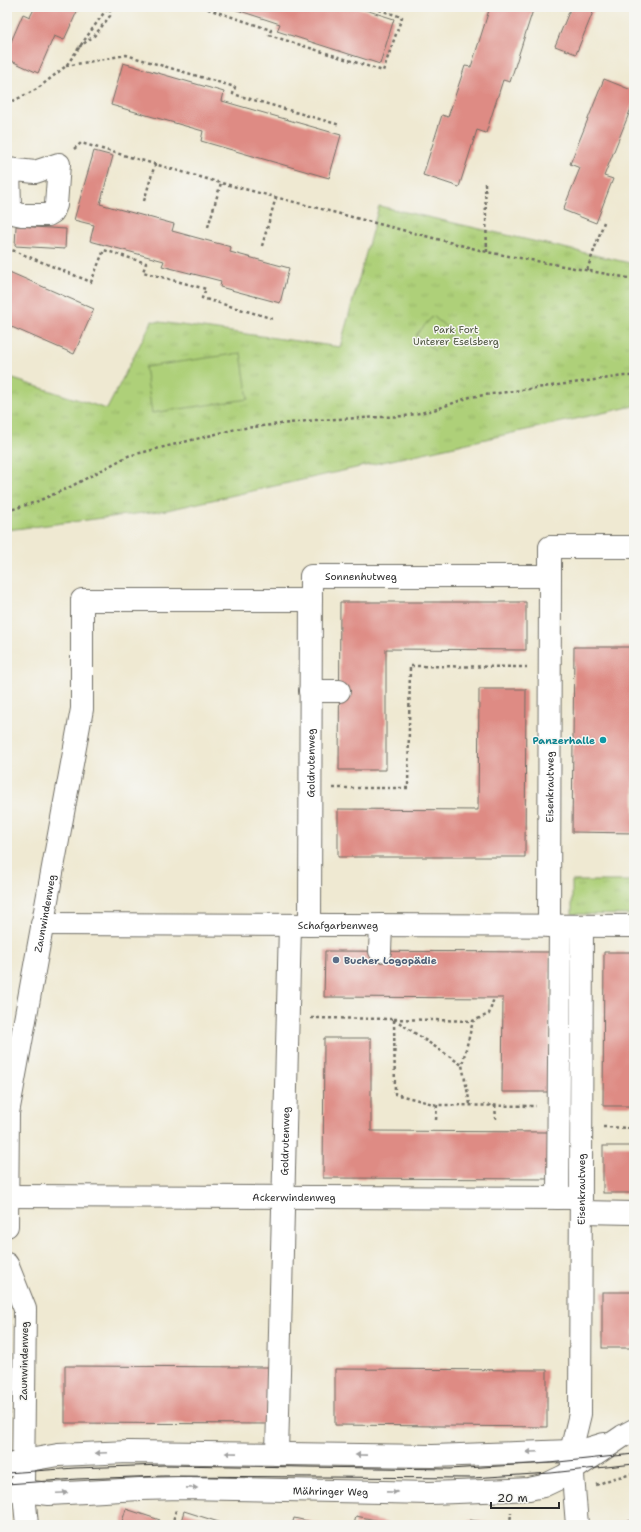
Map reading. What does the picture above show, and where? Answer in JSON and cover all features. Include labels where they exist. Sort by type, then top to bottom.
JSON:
[{"type":"street","points":[[59,164],[55,209],[48,215],[22,215],[13,213],[10,207],[8,169],[36,172],[59,164]]},
{"type":"street","points":[[550,576],[550,547],[634,547]]},
{"type":"street","name":"Sonnenhutweg","points":[[311,600],[311,576],[550,576]]},
{"type":"street","name":"Eisenkrautweg","points":[[550,576],[554,926],[559,1107],[558,1198]]},
{"type":"street","name":"Zaunwindenweg","points":[[7,1226],[8,1113],[82,709],[82,600],[311,600]]},
{"type":"street","name":"Goldrutenweg","points":[[277,1454],[287,1017],[300,925],[310,691],[311,600]]},
{"type":"street","points":[[310,691],[339,691]]},
{"type":"street","name":"Schafgarbenweg","points":[[42,924],[634,926]]},
{"type":"street","points":[[380,951],[381,925]]},
{"type":"street","name":"Eisenkrautweg","points":[[578,1525],[572,1461],[580,1414],[582,926]]},
{"type":"street","name":"Ackerwindenweg","points":[[7,1196],[558,1198],[581,1205],[634,1213]]},
{"type":"street","name":"Zaunwindenweg","points":[[7,1264],[25,1309],[15,1464]]},
{"type":"street","name":"Mähringer Weg","points":[[15,1490],[49,1494],[140,1488],[468,1492],[529,1489],[554,1482],[572,1461],[629,1433]]},
{"type":"street","points":[[27,1525],[15,1490],[15,1464],[58,1455],[171,1452],[433,1456],[572,1461]]},
{"type":"path","points":[[7,104],[37,89],[66,66],[109,7]]},
{"type":"path","points":[[78,49],[94,36],[110,16],[109,7]]},
{"type":"path","points":[[202,7],[271,30],[270,34],[383,71],[402,17],[370,7]]},
{"type":"path","points":[[66,66],[126,55],[234,87],[233,94],[340,125]]},
{"type":"path","points":[[59,164],[81,143],[221,183],[488,252],[634,279]]},
{"type":"path","points":[[144,200],[155,164]]},
{"type":"path","points":[[208,227],[221,183]]},
{"type":"path","points":[[485,183],[488,252]]},
{"type":"path","points":[[262,246],[276,197]]},
{"type":"path","points":[[587,270],[604,222]]},
{"type":"path","points":[[7,248],[91,282],[104,250],[146,263],[143,272],[206,289],[202,298],[274,319]]},
{"type":"path","points":[[7,511],[36,502],[70,487],[128,456],[236,429],[316,420],[405,416],[434,410],[470,397],[624,376],[634,376]]},
{"type":"path","points":[[338,788],[408,788],[410,666],[550,667]]},
{"type":"path","points":[[287,1017],[473,1021],[488,1014],[494,998]]},
{"type":"path","points":[[394,1019],[462,1065]]},
{"type":"path","points":[[394,1019],[395,1094],[437,1105],[470,1104],[559,1107]]},
{"type":"path","points":[[470,1104],[462,1065],[473,1021]]},
{"type":"path","points":[[436,1120],[437,1105]]},
{"type":"path","points":[[496,1105],[496,1120]]},
{"type":"path","points":[[581,1127],[634,1128]]},
{"type":"path","points":[[574,1493],[614,1478],[634,1474]]},
{"type":"green space","name":"Park Fort Unterer Eselsberg","points":[[379,206],[634,264],[634,406],[167,510],[7,530],[7,377],[107,409],[152,321],[340,347]]},
{"type":"green space","points":[[433,316],[452,332],[435,351],[416,335]]},
{"type":"green space","points":[[241,353],[248,399],[152,413],[145,367]]},
{"type":"green space","points":[[572,881],[634,881],[634,915],[572,914]]},
{"type":"building","points":[[35,7],[79,7],[64,40],[54,36],[38,73],[7,59],[7,51],[23,14],[30,17]]},
{"type":"building","points":[[228,7],[356,7],[394,19],[380,64],[277,31],[280,24]]},
{"type":"building","points":[[490,7],[534,7],[510,82],[503,80],[486,133],[477,130],[459,187],[423,175],[442,115],[448,117],[465,66],[471,67]]},
{"type":"building","points":[[571,7],[595,7],[576,54],[555,46]]},
{"type":"building","points":[[123,63],[224,92],[222,101],[341,135],[329,178],[201,141],[203,131],[111,105]]},
{"type":"building","points":[[604,79],[634,91],[634,101],[604,176],[613,179],[596,223],[563,210],[580,168],[570,164]]},
{"type":"building","points":[[94,151],[113,156],[100,204],[174,224],[172,231],[231,247],[230,252],[289,268],[280,303],[220,287],[221,281],[162,266],[164,261],[90,241],[94,225],[74,220]]},
{"type":"building","points":[[16,226],[66,229],[65,249],[15,246]]},
{"type":"building","points":[[7,271],[94,309],[74,354],[7,325]]},
{"type":"building","points":[[340,602],[526,602],[526,650],[386,649],[386,770],[339,770]]},
{"type":"building","name":"Panzerhalle","points":[[574,647],[634,647],[634,833],[572,832]]},
{"type":"building","points":[[479,689],[526,689],[525,857],[338,857],[338,809],[478,810]]},
{"type":"building","points":[[325,951],[550,952],[549,1092],[502,1092],[503,998],[324,997]]},
{"type":"building","points":[[604,952],[634,952],[634,1106],[603,1106]]},
{"type":"building","points":[[324,1038],[371,1038],[371,1131],[549,1132],[549,1179],[323,1178]]},
{"type":"building","points":[[603,1146],[634,1146],[634,1193],[603,1193]]},
{"type":"building","points":[[602,1292],[634,1292],[634,1348],[602,1348]]},
{"type":"building","points":[[65,1366],[268,1367],[268,1424],[65,1423]]},
{"type":"building","points":[[335,1369],[547,1370],[547,1427],[335,1425]]},
{"type":"building","points":[[126,1509],[160,1520],[159,1525],[121,1525]]},
{"type":"building","points":[[184,1511],[228,1525],[180,1525]]},
{"type":"building","points":[[356,1516],[394,1524],[394,1525],[354,1525]]},
{"type":"building","points":[[294,1518],[321,1524],[321,1525],[292,1525]]},
{"type":"building","points":[[470,1520],[496,1524],[496,1525],[469,1525]]},
{"type":"building","points":[[634,1520],[634,1525],[613,1525],[613,1523]]},
{"type":"tram line","points":[[7,1473],[75,1468],[164,1465],[449,1469],[549,1463],[634,1454]]},
{"type":"tram line","points":[[7,1484],[77,1479],[164,1476],[472,1478],[551,1473],[634,1464]]},
{"type":"place","name":"Panzerhalle","points":[[603,740]]},
{"type":"place","name":"Bucher Logopädie","points":[[336,960]]}]
